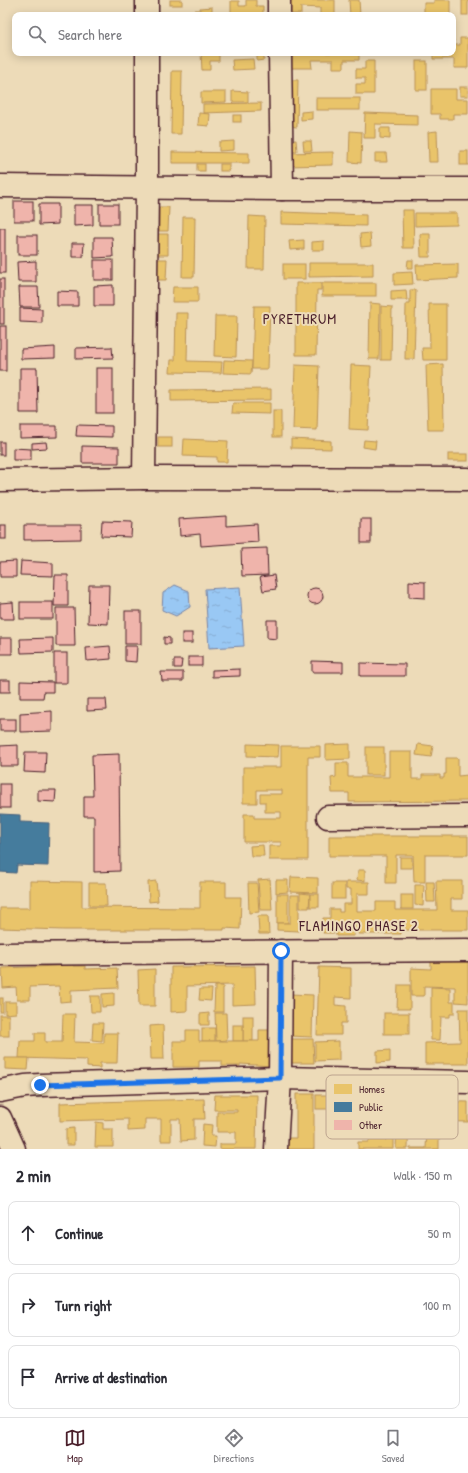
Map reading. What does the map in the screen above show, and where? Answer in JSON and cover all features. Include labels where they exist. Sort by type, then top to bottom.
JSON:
[{"type":"street","points":[[147,0],[147,12]]},
{"type":"street","points":[[279,0],[279,12]]},
{"type":"street","points":[[144,478],[147,56]]},
{"type":"street","points":[[280,56],[282,189]]},
{"type":"street","points":[[0,186],[468,189]]},
{"type":"street","points":[[0,480],[144,478],[468,479]]},
{"type":"street","points":[[328,817],[468,816]]},
{"type":"street","points":[[0,954],[468,950]]},
{"type":"street","points":[[276,1149],[280,1078],[281,951]]},
{"type":"street","points":[[0,1091],[25,1086],[40,1085],[280,1078],[326,1079]]},
{"type":"street","points":[[458,1082],[468,1082]]},
{"type":"water","points":[[175,585],[189,591],[190,607],[176,616],[162,610],[163,593]]},
{"type":"water","points":[[240,587],[244,646],[209,648],[205,589]]},
{"type":"building: Homes","points":[[170,0],[182,0],[182,5],[170,5]]},
{"type":"building: Homes","points":[[246,0],[256,0],[256,6],[263,6],[263,12],[231,12],[231,1],[239,1],[239,6],[246,6]]},
{"type":"building: Homes","points":[[283,0],[335,0],[335,12],[320,12],[320,8],[301,7],[301,12],[283,12]]},
{"type":"building: Homes","points":[[349,0],[359,0],[360,12],[350,12]]},
{"type":"building: Homes","points":[[434,0],[450,0],[450,12],[424,12],[424,3],[434,3]]},
{"type":"building: Homes","points":[[462,0],[468,0],[468,15],[462,15]]},
{"type":"building: Homes","points":[[212,7],[212,12],[195,12],[195,10],[200,10],[200,8]]},
{"type":"building: Homes","points":[[460,38],[468,38],[468,68],[454,68],[454,59],[433,59],[433,56],[456,56],[456,45],[460,45]]},
{"type":"building: Homes","points":[[201,56],[219,56],[219,61],[210,61],[210,70],[202,70]]},
{"type":"building: Homes","points":[[257,56],[264,56],[264,60],[257,61]]},
{"type":"building: Homes","points":[[288,56],[359,56],[359,60],[344,60],[344,68],[333,68],[333,60],[311,60],[312,68],[288,68]]},
{"type":"building: Homes","points":[[253,59],[254,69],[233,70],[232,60]]},
{"type":"building: Homes","points":[[365,61],[374,61],[374,94],[356,94],[356,84],[365,84],[365,78],[356,78],[356,69],[365,69]]},
{"type":"building: Homes","points":[[416,61],[427,61],[427,90],[416,90]]},
{"type":"building: Homes","points":[[172,71],[182,71],[181,134],[171,134]]},
{"type":"building: Homes","points":[[289,80],[298,80],[297,127],[288,126]]},
{"type":"building: Homes","points":[[460,87],[468,87],[468,96],[460,96]]},
{"type":"building: Homes","points":[[431,89],[456,89],[456,99],[468,99],[468,114],[453,114],[453,119],[440,119],[440,114],[431,114]]},
{"type":"building: Homes","points":[[232,91],[248,92],[248,102],[232,102]]},
{"type":"building: Homes","points":[[201,92],[226,92],[226,102],[201,103]]},
{"type":"building: Homes","points":[[316,98],[360,98],[360,110],[316,110]]},
{"type":"building: Homes","points":[[261,103],[261,111],[203,113],[203,104]]},
{"type":"building: Homes","points":[[312,111],[312,119],[301,120],[301,112]]},
{"type":"building: Homes","points":[[199,113],[210,114],[209,126],[198,125]]},
{"type":"building: Homes","points":[[365,113],[418,115],[418,125],[375,124],[375,138],[364,138]]},
{"type":"building: Homes","points":[[233,115],[241,115],[241,122],[233,122]]},
{"type":"building: Homes","points":[[380,128],[390,128],[390,139],[380,138]]},
{"type":"building: Homes","points":[[350,131],[362,132],[361,163],[349,162]]},
{"type":"building: Homes","points":[[437,131],[438,162],[429,162],[428,132]]},
{"type":"building: Homes","points":[[296,140],[297,151],[287,152],[286,141]]},
{"type":"building: Homes","points":[[234,141],[234,150],[219,151],[219,142]]},
{"type":"building: Homes","points":[[303,141],[311,141],[312,151],[304,151]]},
{"type":"building: Homes","points":[[460,151],[468,151],[468,165],[460,165]]},
{"type":"building: Homes","points":[[172,152],[249,153],[249,163],[172,163]]},
{"type":"building: Homes","points":[[333,152],[333,165],[287,166],[286,153]]},
{"type":"building: Homes","points":[[375,153],[386,153],[387,162],[375,162]]},
{"type":"building: Homes","points":[[197,164],[205,164],[205,171],[197,171]]},
{"type":"building: Homes","points":[[220,164],[229,164],[229,171],[220,171]]},
{"type":"building: Homes","points":[[159,207],[169,207],[168,231],[159,231]]},
{"type":"building: Homes","points":[[402,210],[413,210],[414,248],[403,248]]},
{"type":"building: Homes","points":[[281,212],[366,215],[366,226],[281,224]]},
{"type":"building: Homes","points":[[415,213],[457,213],[457,225],[415,226]]},
{"type":"building: Homes","points":[[249,216],[265,217],[264,269],[248,269]]},
{"type":"building: Homes","points":[[183,217],[195,217],[194,277],[182,277]]},
{"type":"building: Homes","points":[[370,233],[371,246],[361,247],[360,234]]},
{"type":"building: Homes","points":[[158,234],[168,234],[168,255],[157,255]]},
{"type":"building: Homes","points":[[420,234],[430,234],[430,257],[421,257]]},
{"type":"building: Homes","points":[[304,240],[304,249],[290,250],[289,241]]},
{"type":"building: Homes","points":[[324,241],[324,250],[312,250],[312,242]]},
{"type":"building: Homes","points":[[156,259],[167,259],[166,280],[156,280]]},
{"type":"building: Homes","points":[[408,260],[413,260],[413,268],[407,268]]},
{"type":"building: Homes","points":[[309,263],[373,263],[373,276],[309,277]]},
{"type":"building: Homes","points":[[283,264],[305,264],[305,279],[283,279]]},
{"type":"building: Homes","points":[[458,264],[458,278],[417,280],[416,265]]},
{"type":"building: Homes","points":[[412,272],[413,284],[394,285],[394,273]]},
{"type":"building: Homes","points":[[296,283],[321,283],[321,290],[317,290],[316,355],[296,355]]},
{"type":"building: Homes","points":[[322,283],[376,283],[376,296],[322,296]]},
{"type":"building: Homes","points":[[173,287],[198,287],[198,302],[172,302]]},
{"type":"building: Homes","points":[[406,290],[407,300],[391,300],[391,291]]},
{"type":"building: Homes","points":[[410,290],[416,290],[414,359],[405,359],[406,304],[410,304]]},
{"type":"building: Homes","points":[[370,303],[380,304],[379,359],[369,359]]},
{"type":"building: Homes","points":[[429,304],[446,304],[446,360],[423,360],[422,348],[430,348]]},
{"type":"building: Homes","points":[[254,306],[270,306],[268,369],[252,369]]},
{"type":"building: Homes","points":[[381,306],[392,307],[391,360],[381,360]]},
{"type":"building: Homes","points":[[176,313],[188,313],[187,361],[222,362],[221,373],[170,372],[171,360],[175,360]]},
{"type":"building: Homes","points":[[215,316],[237,316],[236,357],[214,356]]},
{"type":"building: Homes","points":[[224,360],[252,361],[251,374],[223,373]]},
{"type":"building: Homes","points":[[443,364],[444,430],[428,430],[426,365]]},
{"type":"building: Homes","points":[[295,365],[319,366],[317,430],[293,429]]},
{"type":"building: Homes","points":[[351,365],[371,366],[368,430],[349,429]]},
{"type":"building: Homes","points":[[271,389],[271,400],[171,401],[171,390]]},
{"type":"building: Homes","points":[[233,403],[270,403],[270,414],[232,413]]},
{"type":"building: Homes","points":[[273,411],[281,411],[281,437],[273,437]]},
{"type":"building: Homes","points":[[158,437],[172,437],[172,447],[158,447]]},
{"type":"building: Homes","points":[[184,439],[228,441],[227,462],[217,462],[217,457],[183,456]]},
{"type":"building: Homes","points":[[291,439],[331,441],[331,449],[291,448]]},
{"type":"building: Homes","points":[[364,440],[376,441],[375,449],[363,447]]},
{"type":"building: Homes","points":[[448,454],[468,454],[468,461],[448,461]]},
{"type":"building: Homes","points":[[247,744],[279,745],[278,757],[247,756]]},
{"type":"building: Homes","points":[[350,744],[350,759],[326,760],[326,745]]},
{"type":"building: Homes","points":[[418,744],[433,746],[431,757],[416,755]]},
{"type":"building: Homes","points":[[281,746],[320,746],[320,757],[308,757],[308,860],[269,860],[269,846],[281,846],[281,842],[244,842],[244,814],[254,814],[254,818],[281,818],[281,812],[265,812],[265,802],[260,802],[260,794],[282,794],[282,790],[257,790],[257,803],[243,803],[243,767],[281,767]]},
{"type":"building: Homes","points":[[366,747],[384,747],[384,775],[366,775]]},
{"type":"building: Homes","points":[[389,752],[412,752],[412,779],[422,779],[422,775],[440,775],[440,778],[444,778],[444,774],[446,774],[446,758],[458,758],[458,776],[468,775],[468,801],[349,802],[349,793],[332,793],[331,778],[336,777],[336,763],[348,763],[348,777],[389,777]]},
{"type":"building: Homes","points":[[329,836],[468,836],[468,855],[425,855],[425,882],[414,882],[413,855],[396,855],[396,883],[386,883],[386,856],[329,856]]},
{"type":"building: Homes","points":[[263,845],[264,856],[251,856],[250,846]]},
{"type":"building: Homes","points":[[400,857],[412,857],[412,868],[400,868]]},
{"type":"building: Homes","points":[[358,870],[365,870],[365,881],[357,880]]},
{"type":"building: Homes","points":[[291,877],[318,878],[318,893],[290,892]]},
{"type":"building: Homes","points":[[270,879],[272,910],[260,910],[258,880]]},
{"type":"building: Homes","points":[[276,880],[288,880],[288,892],[276,893]]},
{"type":"building: Homes","points":[[30,881],[82,882],[82,907],[200,908],[200,882],[226,882],[226,897],[241,897],[240,929],[64,930],[0,928],[0,908],[30,908]]},
{"type":"building: Homes","points":[[156,881],[158,901],[149,902],[148,882]]},
{"type":"building: Homes","points":[[436,881],[462,881],[462,899],[451,899],[451,910],[468,910],[468,930],[401,930],[401,934],[358,934],[358,929],[354,929],[354,936],[336,936],[336,933],[323,933],[323,918],[330,918],[330,909],[339,909],[339,912],[343,912],[343,904],[351,904],[351,889],[346,889],[346,882],[369,882],[369,894],[357,894],[357,911],[376,911],[376,902],[395,902],[395,910],[437,910]]},
{"type":"building: Homes","points":[[426,882],[434,882],[435,902],[427,902]]},
{"type":"building: Homes","points":[[89,883],[106,883],[107,906],[89,906]]},
{"type":"building: Homes","points":[[248,883],[257,883],[259,912],[249,913]]},
{"type":"building: Homes","points":[[332,883],[345,883],[345,899],[332,899]]},
{"type":"building: Homes","points":[[415,885],[424,885],[423,906],[415,905]]},
{"type":"building: Homes","points":[[300,893],[310,894],[309,908],[300,908]]},
{"type":"building: Homes","points":[[277,894],[288,894],[288,923],[277,923]]},
{"type":"building: Homes","points":[[310,894],[319,894],[319,907],[310,907]]},
{"type":"building: Homes","points":[[290,895],[299,895],[299,931],[277,930],[277,923],[290,923]]},
{"type":"building: Homes","points":[[401,895],[413,895],[413,909],[401,909]]},
{"type":"building: Homes","points":[[258,916],[268,916],[269,934],[259,934]]},
{"type":"building: Homes","points":[[60,960],[73,960],[73,966],[85,966],[85,969],[117,968],[118,988],[71,990],[71,1001],[60,1002],[59,986],[30,987],[30,1000],[17,1000],[16,987],[3,988],[2,968],[60,966]]},
{"type":"building: Homes","points":[[431,960],[468,961],[468,1003],[455,1002],[455,987],[424,986],[424,996],[411,996],[411,968],[431,969]]},
{"type":"building: Homes","points":[[255,966],[256,1004],[232,1005],[232,985],[187,986],[187,1011],[171,1012],[171,967]]},
{"type":"building: Homes","points":[[319,967],[351,968],[351,998],[335,997],[335,1005],[346,1006],[346,1023],[341,1023],[341,1035],[317,1035]]},
{"type":"building: Homes","points":[[155,969],[155,1006],[139,1006],[138,970]]},
{"type":"building: Homes","points":[[398,985],[410,985],[410,1009],[397,1009]]},
{"type":"building: Homes","points":[[215,986],[223,986],[223,1012],[214,1012]]},
{"type":"building: Homes","points":[[431,987],[450,988],[450,1002],[454,1002],[454,1014],[450,1014],[450,1017],[441,1017],[440,1040],[431,1040]]},
{"type":"building: Homes","points":[[200,989],[212,989],[211,1001],[199,1000]]},
{"type":"building: Homes","points":[[114,993],[114,1006],[102,1007],[102,994]]},
{"type":"building: Homes","points":[[291,994],[313,995],[312,1037],[290,1036]]},
{"type":"building: Homes","points":[[90,996],[100,996],[100,1012],[91,1012]]},
{"type":"building: Homes","points":[[0,998],[3,998],[3,1012],[0,1012]]},
{"type":"building: Homes","points":[[5,1002],[16,1002],[16,1013],[5,1014]]},
{"type":"building: Homes","points":[[459,1009],[468,1009],[468,1064],[425,1064],[425,1043],[460,1042]]},
{"type":"building: Homes","points":[[209,1013],[209,1025],[200,1025],[200,1014]]},
{"type":"building: Homes","points":[[215,1013],[226,1013],[227,1040],[216,1041]]},
{"type":"building: Homes","points":[[384,1013],[409,1013],[409,1034],[384,1034]]},
{"type":"building: Homes","points":[[63,1014],[75,1014],[74,1042],[104,1043],[104,1033],[118,1033],[117,1063],[100,1063],[100,1068],[87,1067],[87,1060],[19,1058],[20,1041],[35,1041],[35,1033],[45,1033],[45,1042],[62,1042]]},
{"type":"building: Homes","points":[[0,1015],[9,1015],[9,1036],[0,1036]]},
{"type":"building: Homes","points":[[243,1016],[253,1016],[253,1041],[243,1041]]},
{"type":"building: Homes","points":[[93,1023],[103,1023],[102,1041],[92,1040]]},
{"type":"building: Homes","points":[[163,1025],[164,1059],[151,1059],[150,1026]]},
{"type":"building: Homes","points":[[233,1025],[243,1025],[243,1041],[233,1041]]},
{"type":"building: Homes","points":[[202,1028],[215,1028],[215,1041],[202,1041]]},
{"type":"building: Homes","points":[[186,1030],[199,1030],[199,1041],[259,1041],[259,1030],[273,1030],[273,1066],[240,1064],[240,1066],[222,1066],[222,1061],[199,1061],[199,1067],[173,1067],[173,1041],[186,1041]]},
{"type":"building: Homes","points":[[284,1039],[313,1039],[314,1063],[285,1063]]},
{"type":"building: Homes","points":[[339,1041],[339,1060],[315,1061],[315,1042]]},
{"type":"building: Homes","points":[[390,1050],[390,1062],[377,1063],[377,1051]]},
{"type":"building: Homes","points":[[5,1058],[29,1058],[28,1070],[5,1069]]},
{"type":"building: Homes","points":[[296,1094],[314,1094],[314,1149],[286,1149],[286,1138],[296,1138]]},
{"type":"building: Homes","points":[[215,1095],[257,1095],[256,1149],[220,1149],[220,1144],[236,1144],[236,1132],[217,1132],[217,1112],[237,1112],[237,1110],[214,1110]]},
{"type":"building: Homes","points":[[316,1095],[326,1095],[326,1109],[316,1109]]},
{"type":"building: Homes","points":[[204,1099],[205,1119],[194,1119],[194,1140],[181,1141],[180,1119],[171,1119],[171,1141],[161,1141],[161,1119],[145,1119],[145,1130],[128,1131],[128,1119],[60,1121],[60,1103]]},
{"type":"building: Homes","points":[[458,1102],[468,1102],[468,1122],[458,1122]]},
{"type":"building: Homes","points":[[96,1122],[103,1123],[103,1129],[113,1129],[113,1147],[95,1147]]},
{"type":"building: Homes","points":[[203,1124],[212,1125],[211,1136],[216,1136],[215,1147],[202,1146]]},
{"type":"building: Homes","points":[[74,1128],[74,1145],[66,1145],[66,1129]]},
{"type":"building: Homes","points":[[393,1139],[393,1149],[358,1149],[358,1142],[369,1142],[369,1140]]},
{"type":"building: Homes","points":[[396,1139],[408,1139],[408,1149],[396,1149]]},
{"type":"building: Homes","points":[[426,1139],[439,1139],[439,1149],[410,1149],[410,1148],[426,1148]]},
{"type":"building: Public","points":[[0,814],[20,815],[20,822],[49,823],[48,866],[17,865],[16,873],[0,872]]},
{"type":"building: Other","points":[[14,201],[33,201],[33,221],[14,221]]},
{"type":"building: Other","points":[[39,204],[58,204],[58,224],[39,225]]},
{"type":"building: Other","points":[[99,204],[118,204],[118,224],[99,224]]},
{"type":"building: Other","points":[[74,205],[93,205],[93,225],[74,226]]},
{"type":"building: Other","points":[[0,228],[5,228],[5,273],[0,273]]},
{"type":"building: Other","points":[[18,235],[37,235],[37,255],[18,255]]},
{"type":"building: Other","points":[[94,237],[112,237],[113,257],[94,258]]},
{"type":"building: Other","points":[[72,243],[84,243],[83,257],[72,257]]},
{"type":"building: Other","points":[[94,260],[113,260],[113,280],[94,280]]},
{"type":"building: Other","points":[[36,261],[36,282],[18,282],[17,262]]},
{"type":"building: Other","points":[[0,279],[4,279],[4,324],[0,324]]},
{"type":"building: Other","points":[[113,285],[113,306],[94,306],[94,286]]},
{"type":"building: Other","points":[[19,287],[38,287],[39,307],[20,307]]},
{"type":"building: Other","points":[[57,291],[78,292],[78,306],[57,306]]},
{"type":"building: Other","points":[[20,308],[42,309],[42,323],[20,322]]},
{"type":"building: Other","points":[[0,326],[6,326],[6,371],[0,371]]},
{"type":"building: Other","points":[[55,347],[55,358],[21,359],[21,349]]},
{"type":"building: Other","points":[[112,347],[113,358],[76,359],[76,348]]},
{"type":"building: Other","points":[[20,368],[37,368],[38,413],[20,413]]},
{"type":"building: Other","points":[[96,368],[113,368],[113,413],[96,413]]},
{"type":"building: Other","points":[[77,425],[112,426],[112,437],[76,436]]},
{"type":"building: Other","points":[[20,426],[57,426],[57,437],[20,438]]},
{"type":"building: Other","points":[[0,442],[4,442],[4,455],[0,455]]},
{"type":"building: Other","points":[[46,442],[47,448],[32,449],[32,443]]},
{"type":"building: Other","points":[[82,446],[119,447],[119,463],[82,463]]},
{"type":"building: Other","points":[[13,448],[31,449],[31,460],[13,460]]},
{"type":"building: Other","points":[[226,516],[226,526],[257,524],[258,542],[201,546],[200,534],[180,536],[179,519]]},
{"type":"building: Other","points":[[361,519],[371,519],[371,543],[361,543]]},
{"type":"building: Other","points":[[102,521],[132,522],[131,537],[101,536]]},
{"type":"building: Other","points":[[0,525],[6,525],[6,539],[0,539]]},
{"type":"building: Other","points":[[24,525],[81,525],[81,539],[24,540]]},
{"type":"building: Other","points":[[267,548],[268,575],[242,576],[241,549]]},
{"type":"building: Other","points":[[16,561],[16,577],[0,577],[0,562]]},
{"type":"building: Other","points":[[21,561],[53,563],[53,576],[20,575]]},
{"type":"building: Other","points":[[55,575],[68,575],[68,606],[54,606]]},
{"type":"building: Other","points":[[274,575],[276,589],[263,591],[260,577]]},
{"type":"building: Other","points":[[409,581],[425,582],[425,598],[409,597]]},
{"type":"building: Other","points":[[89,585],[109,585],[108,624],[88,623]]},
{"type":"building: Other","points":[[315,588],[321,590],[323,596],[321,602],[315,604],[309,602],[307,596],[309,590]]},
{"type":"building: Other","points":[[13,602],[14,619],[0,619],[0,603]]},
{"type":"building: Other","points":[[20,602],[53,602],[53,619],[20,619]]},
{"type":"building: Other","points":[[56,608],[74,608],[75,646],[56,646]]},
{"type":"building: Other","points":[[125,611],[141,611],[141,644],[125,644]]},
{"type":"building: Other","points":[[267,620],[277,620],[277,639],[267,638]]},
{"type":"building: Other","points":[[182,633],[192,633],[192,643],[182,643]]},
{"type":"building: Other","points":[[164,637],[170,638],[170,644],[164,644]]},
{"type":"building: Other","points":[[0,638],[12,638],[12,654],[0,654]]},
{"type":"building: Other","points":[[53,638],[53,652],[21,653],[20,639]]},
{"type":"building: Other","points":[[110,646],[111,659],[87,661],[86,648]]},
{"type":"building: Other","points":[[125,646],[137,646],[136,662],[125,661]]},
{"type":"building: Other","points":[[54,653],[67,653],[67,683],[54,683]]},
{"type":"building: Other","points":[[188,657],[202,657],[202,666],[188,666]]},
{"type":"building: Other","points":[[174,660],[182,660],[181,668],[174,668]]},
{"type":"building: Other","points":[[312,661],[343,662],[343,672],[312,672]]},
{"type":"building: Other","points":[[360,663],[405,664],[405,676],[360,676]]},
{"type":"building: Other","points":[[240,669],[240,676],[212,677],[212,670]]},
{"type":"building: Other","points":[[161,672],[183,672],[183,681],[162,681]]},
{"type":"building: Other","points":[[0,680],[10,680],[10,692],[0,692]]},
{"type":"building: Other","points":[[20,681],[53,682],[53,692],[44,692],[43,698],[20,698]]},
{"type":"building: Other","points":[[87,699],[106,699],[107,710],[87,711]]},
{"type":"building: Other","points":[[52,711],[52,731],[20,732],[20,713]]},
{"type":"building: Other","points":[[0,719],[16,719],[16,731],[0,731]]},
{"type":"building: Other","points":[[18,745],[18,766],[0,766],[0,746]]},
{"type":"building: Other","points":[[25,752],[46,752],[45,773],[24,772]]},
{"type":"building: Other","points":[[119,754],[120,871],[94,872],[94,816],[84,816],[84,796],[93,796],[92,755]]},
{"type":"building: Other","points":[[0,784],[10,784],[10,808],[0,808]]},
{"type":"building: Other","points":[[38,790],[56,790],[55,802],[38,801]]},
{"type":"district","name":"PYRETHRUM","points":[[300,318]]},
{"type":"district","name":"FLAMINGO PHASE 2","points":[[359,925]]},
{"type":"route","points":[[40,1085],[280,1078],[281,951]]}]
